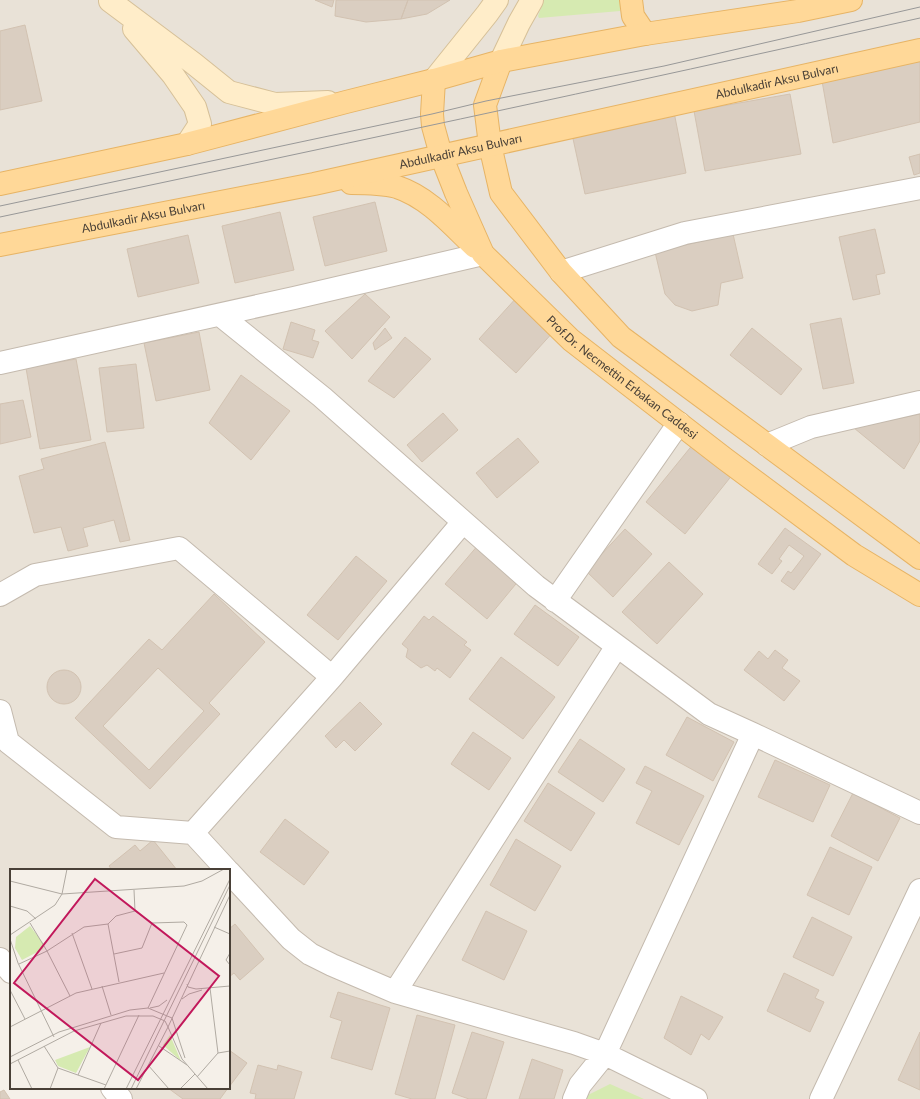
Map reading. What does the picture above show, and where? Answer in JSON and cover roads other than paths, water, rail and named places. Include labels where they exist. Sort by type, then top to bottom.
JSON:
[{"type":"main road","points":[[631,0],[633,16],[645,34]]},
{"type":"main road","points":[[0,184],[187,144],[434,80],[501,61],[799,5],[851,0]]},
{"type":"main road","name":"Abdulkadir Aksu Bulvarı","points":[[0,245],[314,184],[920,50]]},
{"type":"main road","points":[[501,61],[485,105],[490,146],[501,193],[561,272],[621,337],[920,558]]},
{"type":"main road","name":"Prof.Dr. Necmettin Erbakan Caddesi","points":[[434,80],[432,114],[433,126],[441,155],[483,254],[571,340],[725,459],[854,555],[920,595]]},
{"type":"main road","points":[[314,184],[373,183],[398,188],[424,200],[483,254]]},
{"type":"street","points":[[110,0],[229,92],[275,104],[346,102]]},
{"type":"street","points":[[110,0],[173,75],[195,107],[200,124],[187,144]]},
{"type":"street","points":[[434,80],[487,14],[496,0]]},
{"type":"street","points":[[501,61],[532,0]]},
{"type":"street","points":[[561,272],[685,232],[920,188]]},
{"type":"street","points":[[0,363],[220,315],[483,254]]},
{"type":"street","points":[[220,315],[322,398],[536,586],[709,714],[920,813]]},
{"type":"street","points":[[767,445],[811,427],[920,402]]},
{"type":"street","points":[[555,600],[679,423]]},
{"type":"street","points":[[193,833],[332,677],[463,522]]},
{"type":"street","points":[[0,595],[35,575],[179,548],[332,677]]},
{"type":"street","points":[[395,992],[616,646]]},
{"type":"street","points":[[0,711],[4,746],[116,827],[193,833],[226,869]]},
{"type":"street","points":[[574,1099],[580,1085],[605,1054],[753,734]]},
{"type":"street","points":[[230,873],[291,939],[310,954],[395,992],[574,1043],[605,1054],[696,1099]]},
{"type":"street","points":[[821,1099],[920,890]]},
{"type":"street","points":[[0,959],[10,971]]},
{"type":"street","points":[[113,1089],[121,1099]]},
{"type":"tram line","points":[[0,206],[432,114],[486,101],[664,66],[920,7]]},
{"type":"tram line","points":[[0,217],[345,144],[920,18]]}]
